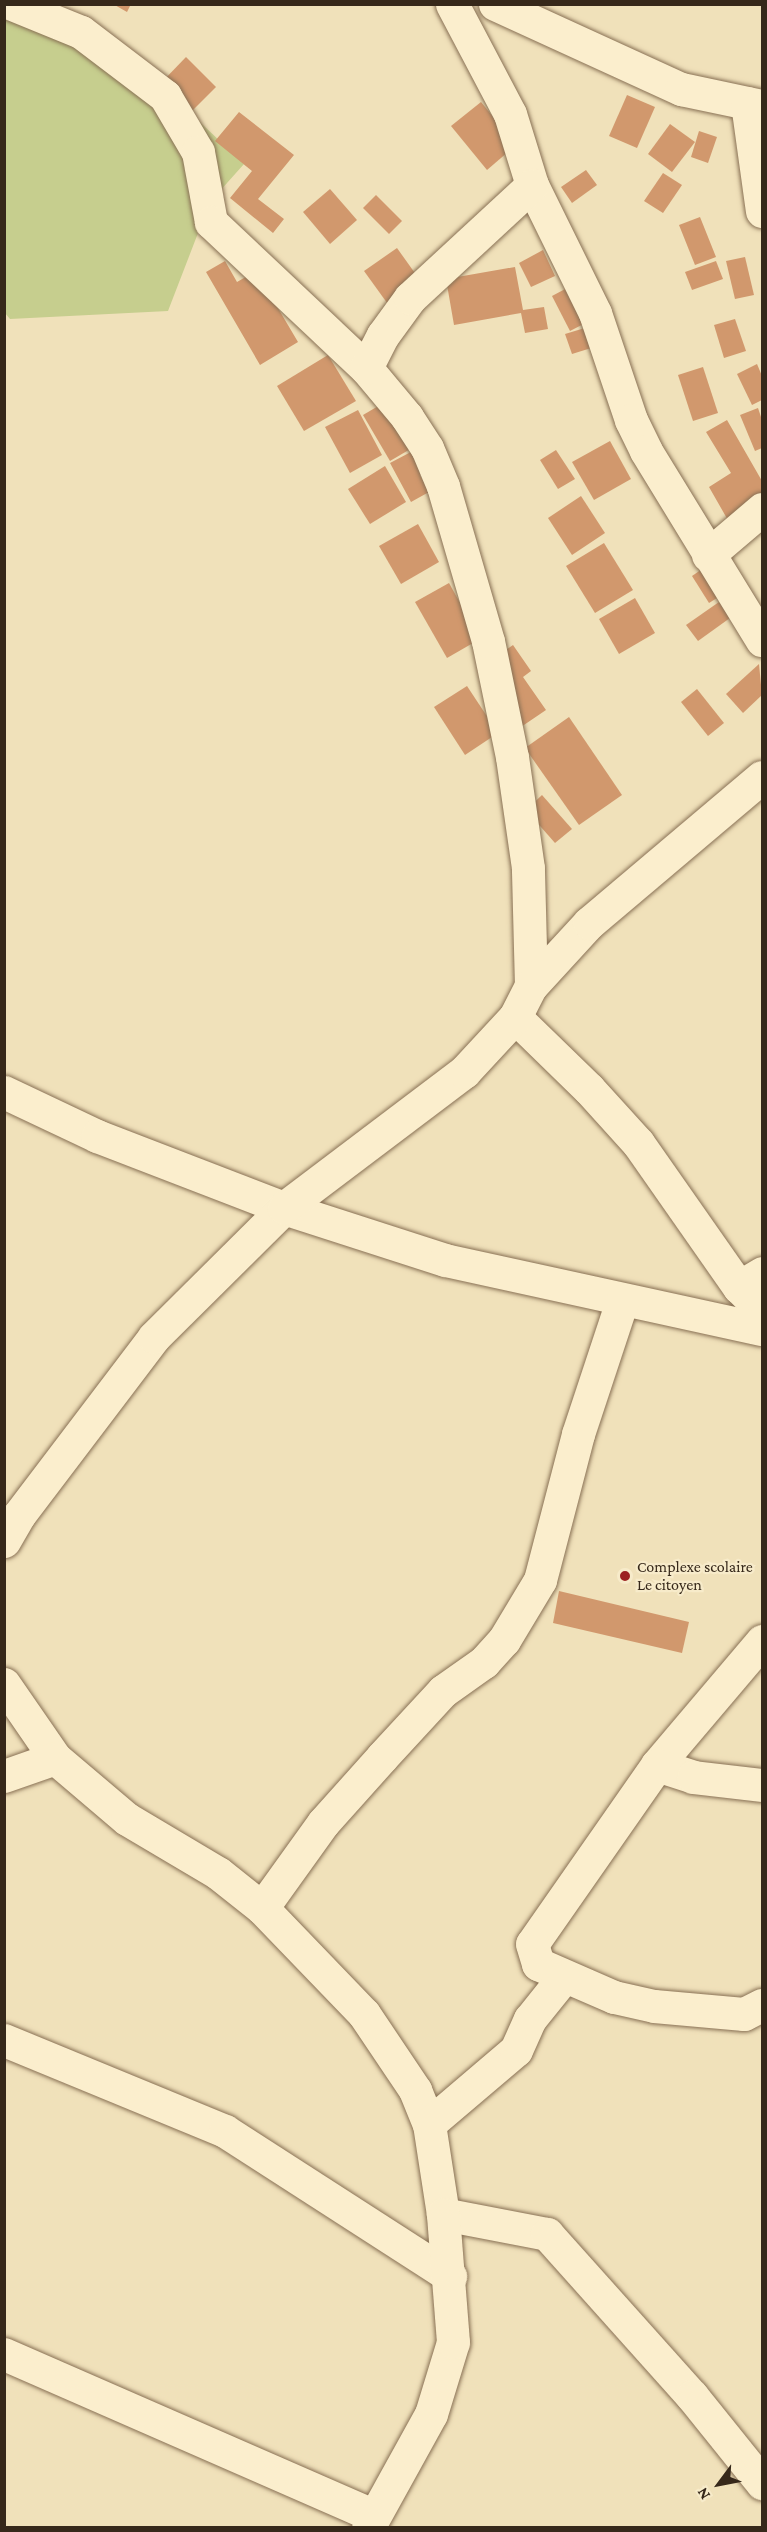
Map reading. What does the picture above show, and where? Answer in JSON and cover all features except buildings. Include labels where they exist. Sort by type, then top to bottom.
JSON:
[{"type":"street","points":[[12,4],[81,32],[165,96],[198,152],[211,222],[366,368],[407,417],[427,448],[442,486],[488,641],[512,757],[528,868],[531,986]]},
{"type":"street","points":[[452,4],[510,114],[532,185],[595,313],[631,420],[708,555],[762,640]]},
{"type":"street","points":[[495,4],[681,89],[754,105],[762,211]]},
{"type":"street","points":[[366,368],[383,335],[410,298],[532,185]]},
{"type":"street","points":[[708,555],[762,509]]},
{"type":"street","points":[[4,1541],[19,1515],[154,1336],[284,1208],[464,1072],[515,1017],[531,986],[588,923],[762,777]]},
{"type":"street","points":[[515,1017],[589,1089],[638,1143],[751,1280],[762,1310]]},
{"type":"street","points":[[4,1092],[97,1136],[284,1208],[445,1260],[622,1301],[762,1329]]},
{"type":"street","points":[[262,1908],[323,1823],[367,1773],[443,1691],[484,1662],[510,1630],[540,1580],[578,1434],[622,1301]]},
{"type":"street","points":[[762,1641],[657,1765],[532,1944],[538,1964],[563,1978],[614,1997],[654,2006],[744,2014],[762,2005]]},
{"type":"street","points":[[4,1684],[55,1758],[127,1818],[218,1873],[262,1908],[364,2014],[415,2091],[429,2124],[450,2276],[453,2342],[431,2414],[371,2521],[4,2354]]},
{"type":"street","points":[[4,1776],[55,1758]]},
{"type":"street","points":[[657,1765],[693,1777],[762,1785]]},
{"type":"street","points":[[429,2124],[516,2050],[530,2019],[563,1978]]},
{"type":"street","points":[[4,2040],[225,2131],[450,2276]]},
{"type":"street","points":[[443,2214],[547,2234],[692,2396],[762,2482]]},
{"type":"green space","points":[[5,5],[121,47],[244,164],[210,202],[168,311],[10,319],[5,313]]},
{"type":"place","name":"Complexe scolaire Le citoyen","points":[[625,1576]]}]
